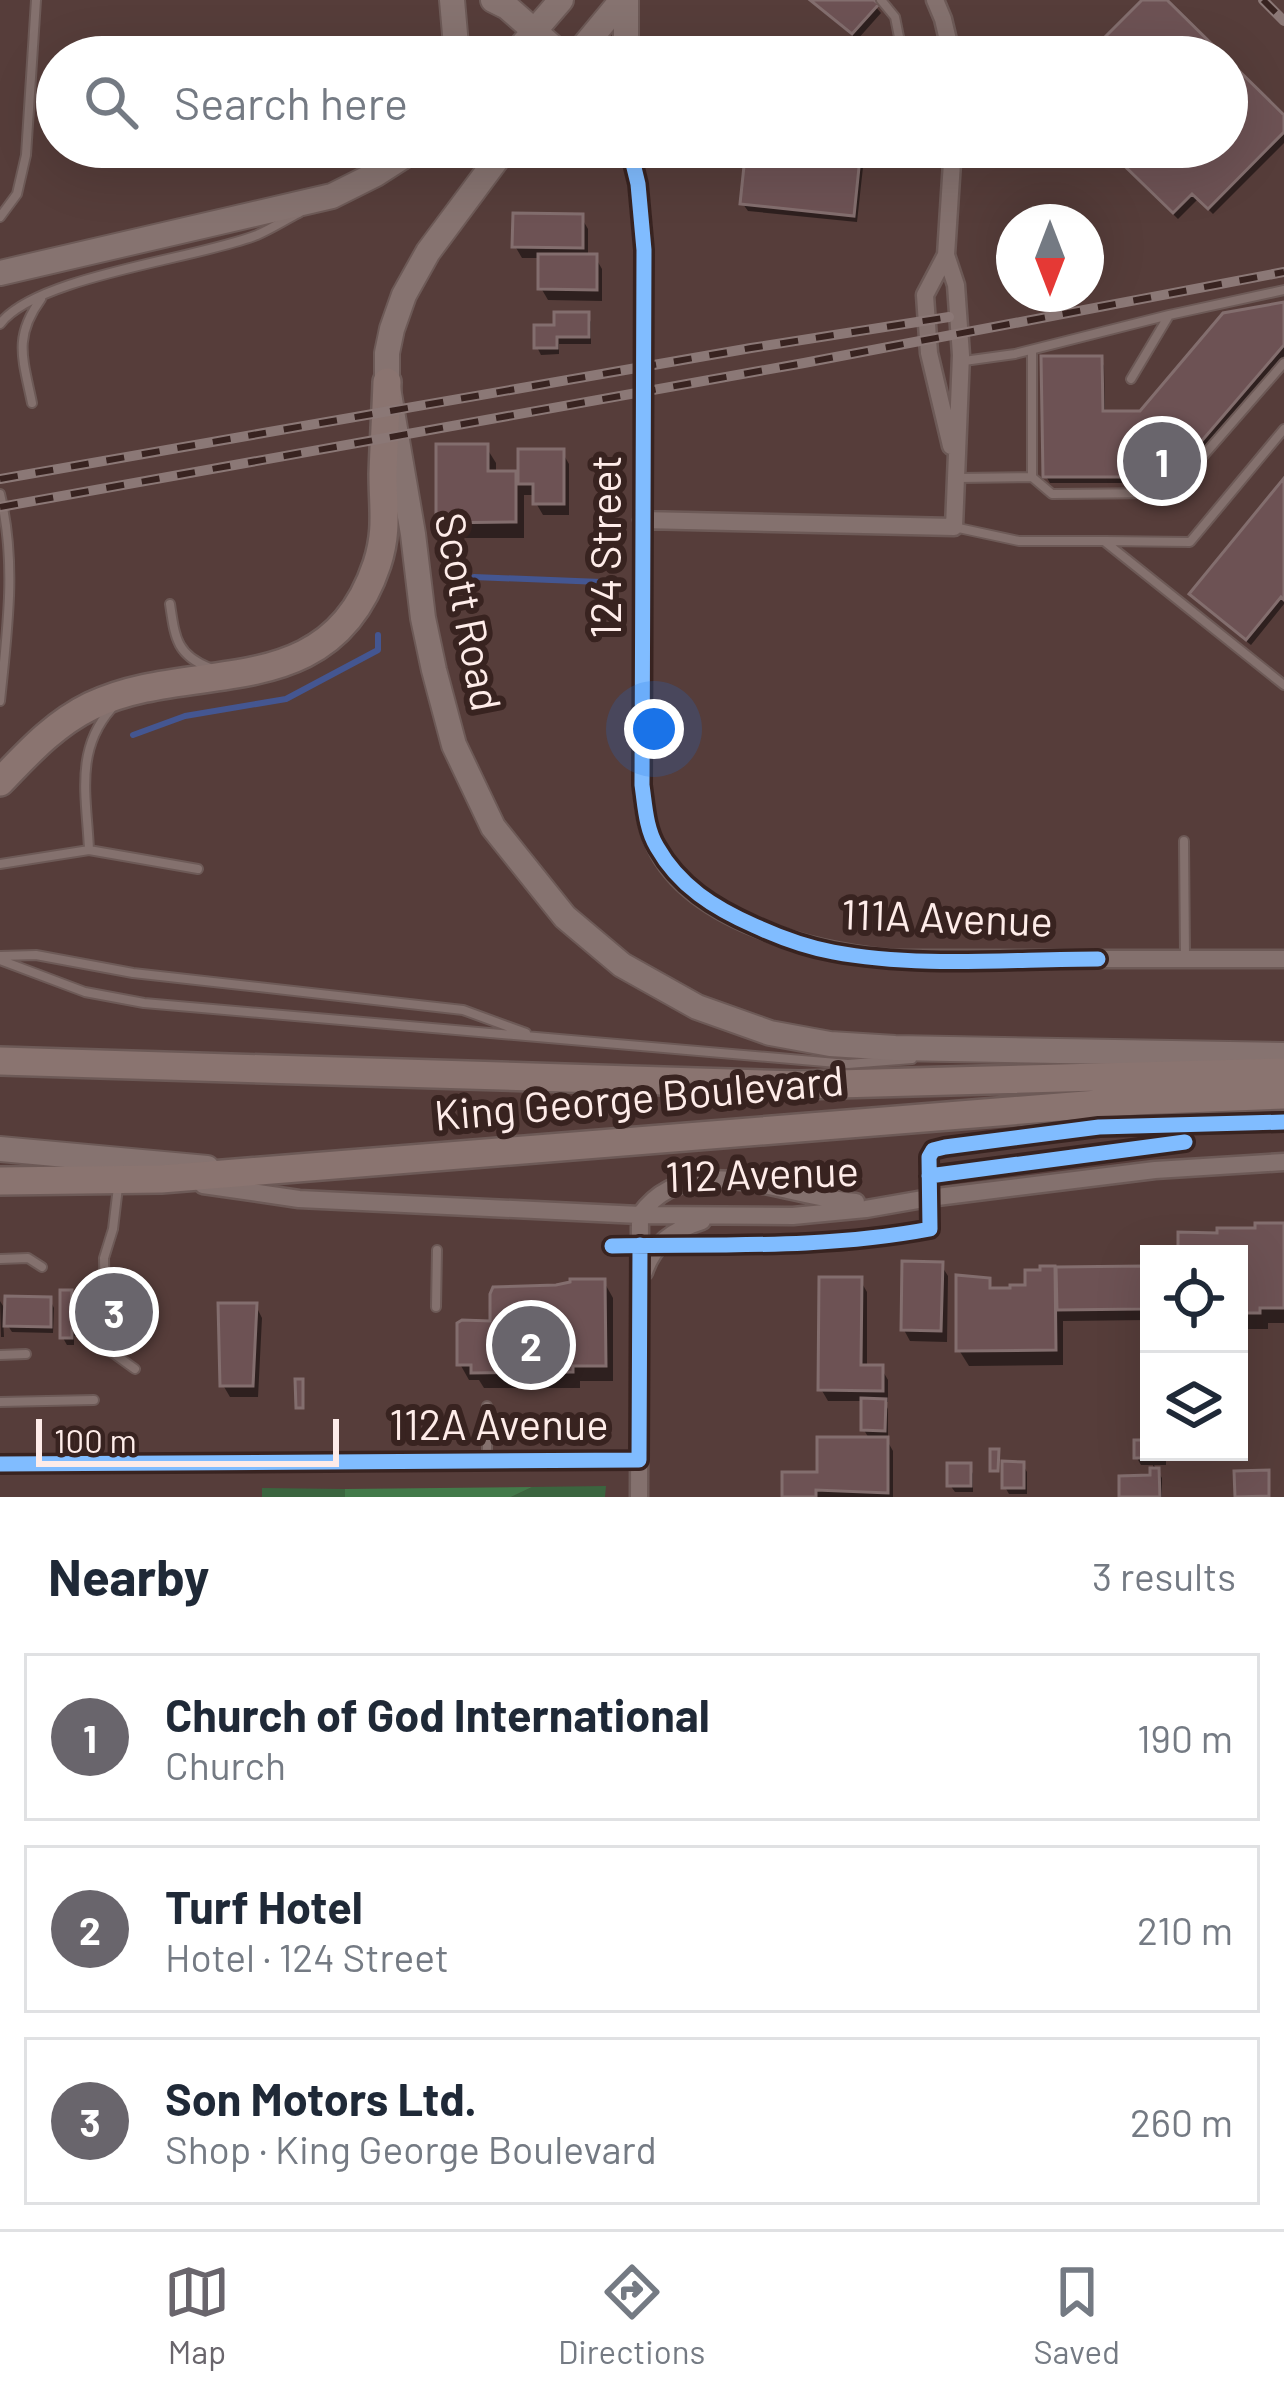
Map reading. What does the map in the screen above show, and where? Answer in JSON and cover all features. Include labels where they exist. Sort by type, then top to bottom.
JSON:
[{"type":"main road","points":[[452,0],[455,36]]},
{"type":"main road","points":[[493,0],[540,36]]},
{"type":"main road","points":[[531,36],[561,0]]},
{"type":"main road","points":[[593,36],[624,0]]},
{"type":"main road","points":[[624,0],[625,36]]},
{"type":"main road","points":[[0,273],[332,196],[385,168]]},
{"type":"main road","name":"Scott Road","points":[[490,169],[428,252],[404,295],[387,353],[387,382],[423,617],[454,745],[493,827],[565,917],[622,965],[697,1007],[770,1033],[895,1048],[1284,1055]]},
{"type":"main road","points":[[0,782],[47,733],[90,706],[124,694],[271,668],[335,633],[358,603],[376,565],[386,520],[387,382]]},
{"type":"main road","name":"King George Boulevard","points":[[0,1061],[799,1085],[1284,1072]]},
{"type":"main road","name":"King George Boulevard","points":[[0,1181],[160,1179],[1135,1101],[1284,1095]]},
{"type":"main road","points":[[0,1149],[241,1172]]},
{"type":"street","points":[[935,0],[947,36]]},
{"type":"street","name":"124 Street","points":[[634,168],[644,250],[641,785],[654,843],[688,886],[728,914]]},
{"type":"street","points":[[642,520],[954,526],[960,362],[956,285],[946,255],[951,168]]},
{"type":"street","points":[[946,255],[925,295],[929,352],[956,474]]},
{"type":"street","name":"111A Avenue","points":[[728,914],[826,951],[876,958],[1284,958]]},
{"type":"street","name":"112 Avenue","points":[[160,1179],[298,1198],[720,1216],[819,1214],[1154,1170],[1284,1162]]},
{"type":"street","name":"112 Avenue","points":[[640,1215],[649,1203],[672,1189],[713,1178],[831,1200],[887,1204]]},
{"type":"street","points":[[639,1497],[640,1215]]},
{"type":"street","points":[[640,1291],[648,1262],[666,1237],[720,1216]]},
{"type":"street","name":"112A Avenue","points":[[0,1464],[639,1460]]},
{"type":"lane","points":[[0,217],[17,194],[26,155],[36,0]]},
{"type":"lane","points":[[881,0],[895,17],[899,36]]},
{"type":"lane","points":[[0,324],[8,313],[46,293],[256,236],[332,196]]},
{"type":"lane","points":[[960,362],[1032,350],[1284,290]]},
{"type":"lane","points":[[32,403],[22,343],[26,320],[46,293]]},
{"type":"lane","points":[[1131,379],[1168,315]]},
{"type":"lane","points":[[1032,350],[1032,477]]},
{"type":"lane","points":[[956,474],[1032,477],[1052,494],[1165,493],[1183,479],[1284,363]]},
{"type":"lane","points":[[954,526],[1019,541],[1190,542],[1284,429]]},
{"type":"lane","points":[[0,494],[6,518],[4,556],[10,602],[0,701]]},
{"type":"lane","points":[[1104,542],[1284,685]]},
{"type":"lane","points":[[170,604],[184,653],[232,677]]},
{"type":"lane","points":[[89,850],[85,761],[99,722],[124,694]]},
{"type":"lane","points":[[1184,841],[1185,958]]},
{"type":"lane","points":[[0,864],[89,850],[198,868]]},
{"type":"lane","points":[[0,958],[36,955],[133,974],[463,1010],[538,1037]]},
{"type":"lane","points":[[0,958],[85,992],[144,1003],[848,1064],[1051,1050]]},
{"type":"lane","points":[[119,1180],[104,1258],[106,1348],[134,1370]]},
{"type":"lane","points":[[436,1250],[436,1307]]},
{"type":"lane","points":[[0,1258],[28,1258],[42,1267]]},
{"type":"lane","points":[[0,1355],[26,1354]]},
{"type":"lane","points":[[0,1402],[94,1400]]},
{"type":"lane","points":[[487,1406],[487,1461]]},
{"type":"green space","points":[[606,1486],[605,1497],[511,1497],[532,1487]]},
{"type":"green space","points":[[532,1487],[511,1497],[345,1497],[345,1489]]},
{"type":"green space","points":[[262,1488],[345,1489],[345,1497],[262,1497]]},
{"type":"building","points":[[810,0],[874,0],[879,4],[852,34]]},
{"type":"building","points":[[1142,0],[1167,0],[1204,36],[1106,36]]},
{"type":"building","points":[[1248,80],[1284,115],[1284,132],[1208,209],[1192,194],[1173,213],[1127,168],[1248,168]]},
{"type":"building","points":[[744,168],[859,168],[854,216],[740,204]]},
{"type":"building","points":[[513,213],[583,214],[583,248],[512,247]]},
{"type":"building","points":[[538,254],[597,254],[597,290],[538,289]]},
{"type":"building","points":[[1284,302],[1284,345],[1176,471],[1162,477],[1043,477],[1041,356],[1102,356],[1103,411],[1140,411],[1223,313]]},
{"type":"building","points":[[554,312],[589,312],[589,337],[557,337],[557,348],[534,348],[534,325],[554,325]]},
{"type":"building","points":[[436,444],[488,444],[488,471],[516,471],[516,522],[436,523]]},
{"type":"building","points":[[518,449],[564,449],[564,504],[533,504],[533,484],[518,484]]},
{"type":"building","points":[[1284,478],[1284,600],[1281,597],[1246,640],[1189,594]]},
{"type":"building","points":[[1255,1223],[1284,1223],[1284,1308],[1248,1313],[1248,1245],[1178,1245],[1178,1232],[1255,1228]]},
{"type":"building","points":[[902,1261],[943,1262],[941,1331],[901,1330]]},
{"type":"building","points":[[1040,1266],[1055,1266],[1056,1350],[956,1351],[956,1275],[990,1278],[990,1288],[1010,1288],[1025,1285],[1025,1270],[1040,1270]]},
{"type":"building","points":[[1140,1266],[1140,1309],[1057,1310],[1056,1267]]},
{"type":"building","points":[[819,1277],[862,1277],[861,1365],[883,1365],[883,1391],[818,1390]]},
{"type":"building","points":[[570,1279],[605,1279],[606,1366],[573,1366],[573,1372],[471,1373],[471,1365],[457,1365],[457,1323],[490,1321],[493,1287],[556,1285]]},
{"type":"building","points":[[60,1290],[72,1290],[71,1306],[79,1307],[79,1329],[72,1329],[72,1338],[60,1338]]},
{"type":"building","points":[[5,1296],[51,1297],[51,1327],[4,1326]]},
{"type":"building","points":[[218,1303],[257,1303],[253,1386],[220,1386]]},
{"type":"building","points":[[295,1379],[303,1379],[303,1408],[296,1408]]},
{"type":"building","points":[[861,1398],[886,1399],[885,1431],[861,1430]]},
{"type":"building","points":[[817,1437],[888,1437],[888,1493],[816,1490],[816,1497],[782,1497],[782,1472],[817,1472]]},
{"type":"building","points":[[1134,1440],[1140,1440],[1140,1458],[1134,1458]]},
{"type":"building","points":[[990,1449],[999,1449],[998,1471],[990,1471]]},
{"type":"building","points":[[1002,1461],[1024,1462],[1024,1488],[1002,1488]]},
{"type":"building","points":[[947,1463],[971,1463],[971,1486],[947,1486]]},
{"type":"building","points":[[1150,1468],[1159,1468],[1160,1497],[1119,1497],[1119,1476],[1150,1475]]},
{"type":"building","points":[[1269,1470],[1269,1496],[1235,1497],[1234,1471]]},
{"type":"waterway","points":[[453,593],[474,577],[601,582]]},
{"type":"waterway","points":[[133,735],[185,716],[286,699],[378,650],[378,635]]},
{"type":"railway","points":[[1263,0],[1284,21]]},
{"type":"railway","points":[[0,507],[1284,272]]},
{"type":"railway","points":[[0,479],[949,317]]},
{"type":"cycle path","points":[[634,168],[644,250],[642,785],[657,847],[676,873],[712,903],[764,930],[813,947],[865,957],[931,961],[1098,959]]},
{"type":"cycle path","points":[[612,1246],[811,1243],[930,1229],[929,1157],[933,1150],[1099,1127],[1284,1122]]},
{"type":"cycle path","points":[[929,1176],[1185,1142]]},
{"type":"cycle path","points":[[0,1464],[639,1460],[640,1245]]},
{"type":"place","name":"Church of God International","points":[[1162,461]]},
{"type":"place","name":"Son Motors Ltd.","points":[[114,1312]]},
{"type":"place","name":"Turf Hotel","points":[[531,1345]]}]
